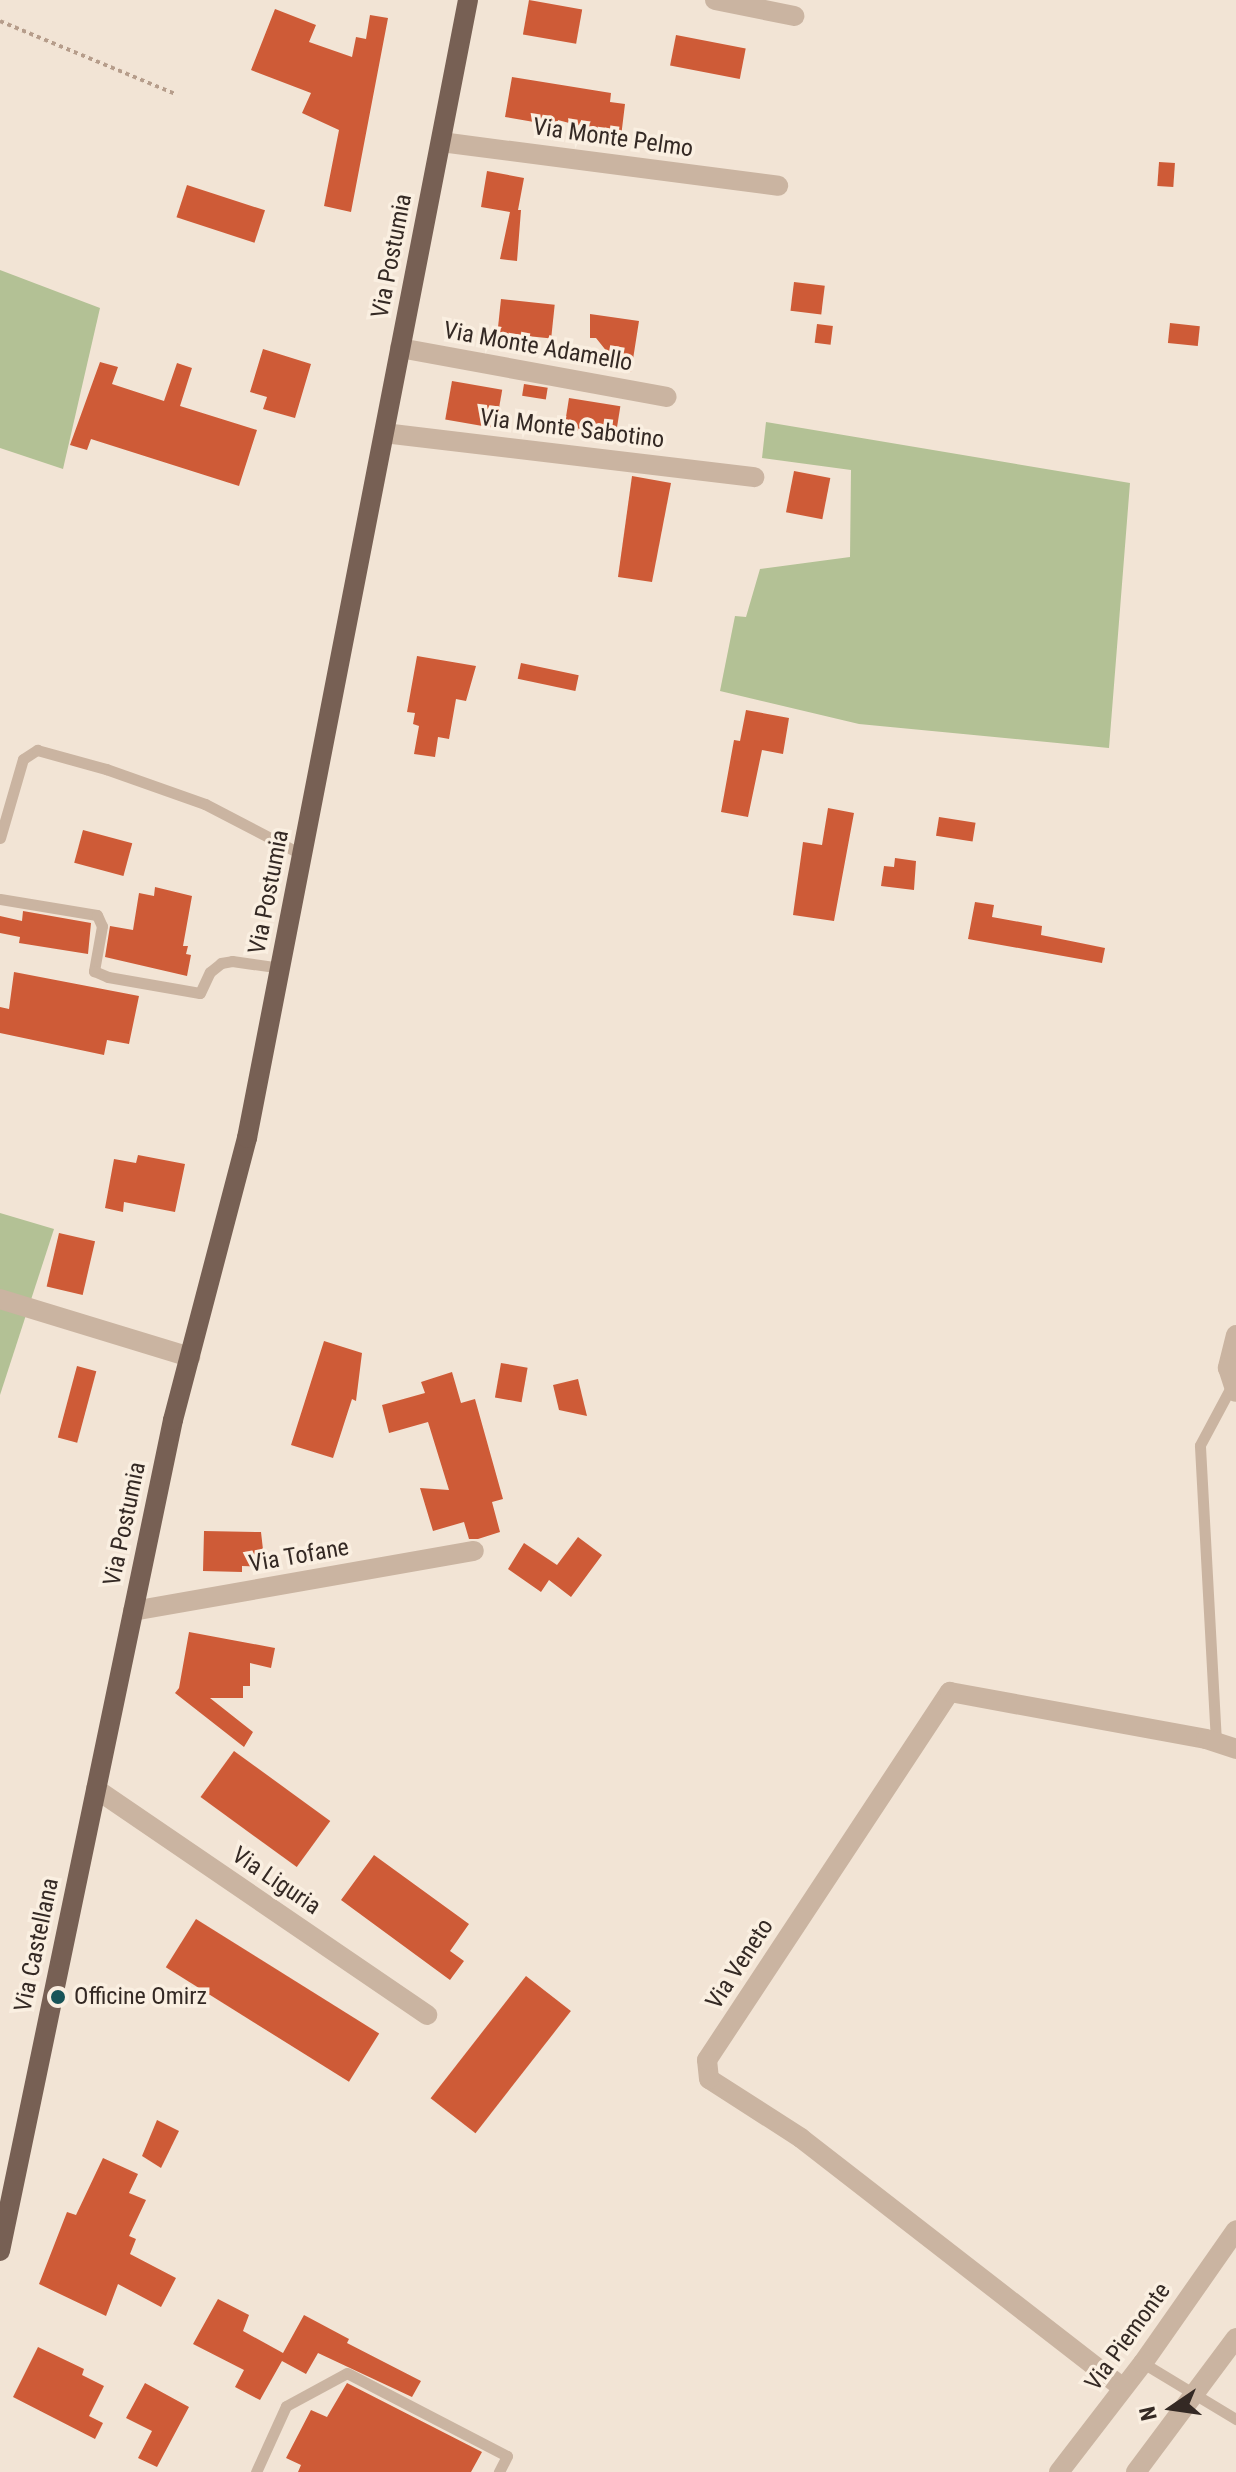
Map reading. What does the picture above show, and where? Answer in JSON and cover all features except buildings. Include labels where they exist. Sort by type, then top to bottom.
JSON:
[{"type":"main road","name":"Via Postumia","points":[[96,1789],[190,1357],[247,1138],[468,0]]},
{"type":"main road","name":"Via Castellana","points":[[0,2251],[96,1789]]},
{"type":"street","points":[[715,0],[794,16]]},
{"type":"street","name":"Via Monte Pelmo","points":[[441,142],[778,186]]},
{"type":"street","name":"Via Monte Adamello","points":[[400,348],[667,397]]},
{"type":"street","name":"Via Monte Sabotino","points":[[384,433],[754,477]]},
{"type":"street","points":[[0,1299],[190,1357]]},
{"type":"street","points":[[1234,1389],[1228,1368],[1236,1335]]},
{"type":"street","name":"Via Tofane","points":[[133,1611],[474,1551]]},
{"type":"street","name":"Via Veneto","points":[[1123,2388],[801,2138],[709,2079],[707,2060],[950,1692],[1216,1742],[1236,1749]]},
{"type":"street","name":"Via Liguria","points":[[96,1789],[427,2015]]},
{"type":"street","name":"Via Piemonte","points":[[1059,2472],[1143,2363],[1236,2230]]},
{"type":"street","points":[[1136,2472],[1236,2338]]},
{"type":"lane","points":[[0,838],[23,759],[37,750],[106,769],[205,804],[303,855]]},
{"type":"lane","points":[[0,899],[97,915],[102,926],[94,971],[108,977],[200,993],[210,972],[221,963],[232,961],[281,968]]},
{"type":"lane","points":[[1216,1742],[1200,1445],[1234,1389]]},
{"type":"lane","points":[[1143,2363],[1196,2392],[1236,2419]]},
{"type":"lane","points":[[256,2472],[286,2406],[347,2373],[507,2456],[499,2472]]},
{"type":"path","points":[[0,21],[175,94]]},
{"type":"green space","points":[[0,270],[100,308],[63,469],[0,448]]},
{"type":"green space","points":[[766,422],[1130,483],[1109,748],[859,724],[720,691],[735,616],[746,617],[760,569],[850,557],[851,470],[762,458]]},
{"type":"green space","points":[[0,1213],[54,1229],[0,1395]]},
{"type":"place","name":"Officine Omirz","points":[[58,1997]]}]
